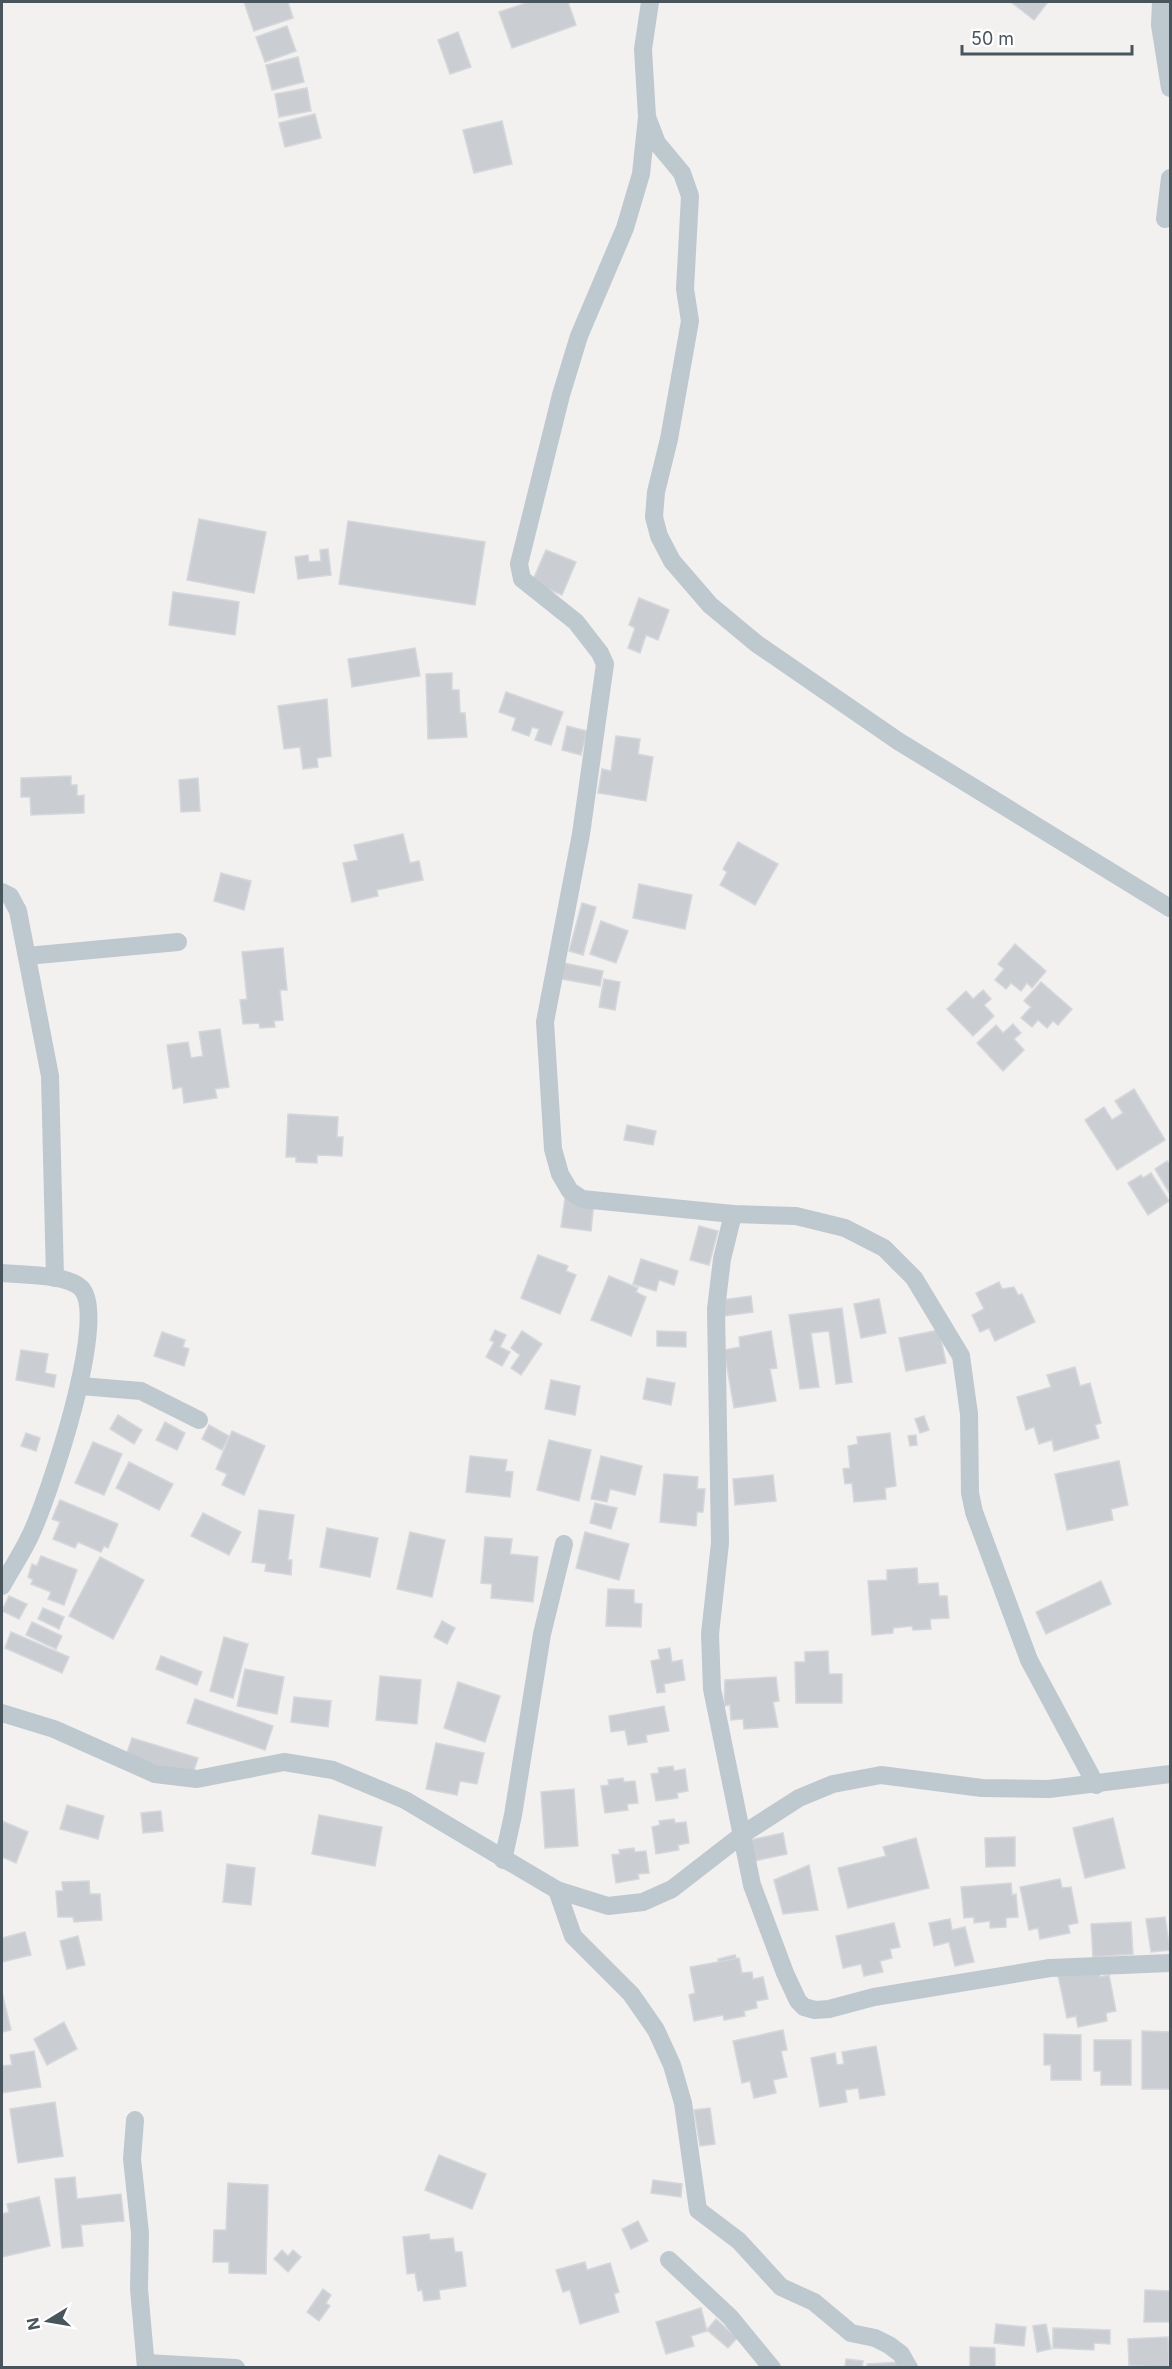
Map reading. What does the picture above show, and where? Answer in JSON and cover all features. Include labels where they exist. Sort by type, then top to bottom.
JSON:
[{"type":"street","points":[[650,2],[643,50],[647,117],[641,174],[625,228],[579,336],[561,395],[519,564],[522,579],[576,622],[600,652],[605,664],[581,834],[545,1022],[553,1149],[560,1174],[570,1191],[582,1199],[733,1214],[796,1216],[845,1228],[884,1248],[914,1278],[943,1322],[961,1356],[966,1381],[970,1493],[974,1512],[1029,1660],[1096,1785]]},
{"type":"street","points":[[1161,2],[1160,25],[1170,88]]},
{"type":"street","points":[[647,117],[657,143],[682,173],[690,196],[685,289],[690,321],[671,429],[656,492],[654,517],[659,536],[672,561],[710,605],[758,644],[898,741],[1170,908]]},
{"type":"street","points":[[1165,219],[1170,178]]},
{"type":"street","points":[[2,892],[10,896],[16,904],[50,1076],[55,1278]]},
{"type":"street","points":[[27,956],[178,942]]},
{"type":"street","points":[[733,1214],[722,1259],[716,1309],[720,1543],[710,1635],[712,1689],[752,1886],[798,2001],[804,2007],[815,2010],[874,1997],[1050,1968],[1170,1963]]},
{"type":"street","points":[[2,1273],[55,1278],[81,1288],[88,1301],[81,1386],[57,1463],[31,1534],[2,1586]]},
{"type":"street","points":[[81,1386],[141,1391],[199,1420]]},
{"type":"street","points":[[503,1860],[513,1815],[542,1634],[564,1544]]},
{"type":"street","points":[[2,1713],[54,1729],[155,1774],[197,1779],[284,1762],[333,1770],[405,1800],[557,1890],[608,1906],[643,1902],[672,1889],[743,1834],[808,1795],[833,1784],[880,1775],[1012,1789],[1049,1790],[1170,1774]]},
{"type":"street","points":[[557,1890],[573,1936],[631,1994],[656,2030],[672,2065],[683,2103],[698,2210],[739,2241],[781,2288],[814,2302],[851,2333],[875,2338],[889,2345],[900,2354],[909,2367]]},
{"type":"street","points":[[135,2120],[132,2159],[140,2233],[139,2289],[146,2365],[236,2367]]},
{"type":"street","points":[[669,2260],[730,2317],[772,2367]]},
{"type":"building","points":[[244,2],[288,2],[293,18],[254,31]]},
{"type":"building","points":[[529,2],[568,2],[576,25],[512,48],[499,12]]},
{"type":"building","points":[[1011,2],[1048,2],[1034,20]]},
{"type":"building","points":[[287,26],[296,51],[265,62],[256,37]]},
{"type":"building","points":[[458,32],[471,67],[450,74],[438,40]]},
{"type":"building","points":[[298,57],[304,82],[272,90],[266,65]]},
{"type":"building","points":[[307,88],[311,111],[279,117],[275,94]]},
{"type":"building","points":[[315,114],[321,138],[285,147],[279,123]]},
{"type":"building","points":[[502,121],[512,164],[474,173],[463,130]]},
{"type":"building","points":[[199,519],[266,532],[254,593],[187,580]]},
{"type":"building","points":[[348,521],[485,542],[475,605],[339,584]]},
{"type":"building","points":[[328,549],[331,575],[298,579],[295,557],[308,555],[309,562],[321,561],[320,550]]},
{"type":"building","points":[[546,550],[576,562],[562,595],[532,582]]},
{"type":"building","points":[[173,592],[239,602],[235,635],[169,625]]},
{"type":"building","points":[[639,598],[669,610],[658,640],[646,635],[640,653],[628,648],[635,628],[629,625]]},
{"type":"building","points":[[415,648],[420,676],[352,687],[348,659]]},
{"type":"building","points":[[452,673],[452,690],[459,690],[460,713],[465,713],[467,737],[428,739],[426,674]]},
{"type":"building","points":[[506,692],[563,712],[551,745],[535,740],[539,729],[532,727],[529,736],[512,730],[516,718],[499,712]]},
{"type":"building","points":[[327,699],[331,756],[317,758],[318,767],[303,769],[300,747],[284,749],[278,706]]},
{"type":"building","points":[[567,726],[587,731],[581,755],[562,750]]},
{"type":"building","points":[[616,736],[640,739],[638,754],[653,757],[646,801],[598,793],[602,769],[611,771]]},
{"type":"building","points":[[71,776],[71,785],[77,785],[77,796],[84,795],[84,813],[31,815],[30,797],[21,797],[21,778]]},
{"type":"building","points":[[198,778],[200,811],[181,812],[179,780]]},
{"type":"building","points":[[403,834],[410,863],[419,861],[423,880],[377,890],[378,896],[352,902],[343,863],[358,860],[354,845]]},
{"type":"building","points":[[738,842],[778,864],[755,905],[720,885],[727,872],[723,869]]},
{"type":"building","points":[[221,873],[251,881],[244,910],[214,901]]},
{"type":"building","points":[[639,884],[692,895],[685,929],[633,918]]},
{"type":"building","points":[[582,903],[596,907],[583,955],[569,951]]},
{"type":"building","points":[[601,921],[628,931],[616,963],[590,954]]},
{"type":"building","points":[[1015,944],[1046,971],[1032,988],[1027,983],[1021,991],[1011,983],[1006,989],[995,980],[1004,969],[998,964]]},
{"type":"building","points":[[283,948],[287,990],[280,990],[283,1020],[274,1021],[275,1027],[260,1028],[259,1023],[243,1024],[240,1000],[247,999],[242,952]]},
{"type":"building","points":[[564,963],[603,971],[600,986],[561,979]]},
{"type":"building","points":[[604,979],[620,982],[615,1010],[599,1007]]},
{"type":"building","points":[[1041,982],[1072,1009],[1058,1025],[1053,1021],[1047,1028],[1038,1020],[1032,1027],[1021,1018],[1031,1007],[1024,1001]]},
{"type":"building","points":[[983,990],[991,999],[984,1005],[994,1016],[973,1036],[947,1009],[966,991],[973,999]]},
{"type":"building","points":[[1013,1024],[1021,1033],[1014,1039],[1024,1050],[1003,1071],[977,1043],[996,1025],[1003,1033]]},
{"type":"building","points":[[220,1029],[229,1087],[215,1089],[217,1098],[184,1103],[182,1087],[173,1089],[167,1045],[188,1042],[191,1058],[203,1056],[199,1032]]},
{"type":"building","points":[[1134,1089],[1165,1140],[1117,1170],[1085,1120],[1104,1107],[1112,1120],[1123,1113],[1115,1101]]},
{"type":"building","points":[[288,1114],[338,1117],[337,1137],[343,1137],[342,1156],[317,1155],[317,1163],[296,1162],[296,1157],[286,1157]]},
{"type":"building","points":[[627,1125],[656,1131],[653,1145],[624,1140]]},
{"type":"building","points":[[1167,1161],[1170,1164],[1170,1194],[1155,1169]]},
{"type":"building","points":[[1151,1173],[1169,1201],[1148,1215],[1128,1183],[1141,1175],[1143,1178]]},
{"type":"building","points":[[565,1198],[594,1202],[591,1231],[561,1227]]},
{"type":"building","points":[[699,1226],[718,1231],[709,1265],[690,1260]]},
{"type":"building","points":[[538,1255],[568,1266],[566,1271],[576,1275],[560,1314],[521,1298]]},
{"type":"building","points":[[641,1259],[678,1271],[674,1285],[659,1280],[656,1291],[633,1284]]},
{"type":"building","points":[[609,1276],[638,1288],[636,1292],[646,1297],[631,1336],[591,1320]]},
{"type":"building","points":[[999,1282],[1002,1289],[1014,1287],[1018,1295],[1022,1294],[1035,1322],[995,1341],[989,1328],[980,1332],[972,1315],[984,1309],[976,1293]]},
{"type":"building","points":[[751,1296],[753,1312],[724,1316],[722,1300]]},
{"type":"building","points":[[879,1299],[886,1333],[861,1338],[854,1304]]},
{"type":"building","points":[[842,1308],[852,1382],[836,1384],[829,1331],[811,1333],[819,1387],[800,1389],[789,1315]]},
{"type":"building","points":[[495,1330],[506,1335],[500,1347],[510,1352],[502,1366],[486,1357],[494,1342],[490,1340]]},
{"type":"building","points":[[939,1330],[946,1363],[906,1371],[899,1338]]},
{"type":"building","points":[[522,1331],[542,1344],[521,1375],[511,1368],[520,1355],[511,1348]]},
{"type":"building","points":[[657,1331],[686,1332],[686,1347],[657,1346]]},
{"type":"building","points":[[771,1331],[777,1368],[770,1369],[776,1401],[734,1408],[724,1350],[740,1347],[739,1337]]},
{"type":"building","points":[[162,1332],[185,1340],[183,1347],[189,1349],[184,1366],[154,1356]]},
{"type":"building","points":[[21,1350],[48,1354],[45,1373],[56,1375],[54,1387],[16,1380]]},
{"type":"building","points":[[1075,1367],[1080,1386],[1090,1383],[1101,1423],[1095,1425],[1099,1438],[1054,1451],[1052,1440],[1039,1444],[1034,1427],[1026,1430],[1017,1397],[1051,1387],[1047,1375]]},
{"type":"building","points":[[647,1378],[675,1383],[671,1405],[643,1399]]},
{"type":"building","points":[[551,1380],[580,1386],[575,1415],[545,1409]]},
{"type":"building","points":[[118,1415],[142,1430],[134,1444],[110,1429]]},
{"type":"building","points":[[924,1416],[929,1430],[920,1433],[915,1419]]},
{"type":"building","points":[[165,1422],[185,1433],[177,1450],[156,1440]]},
{"type":"building","points":[[209,1425],[229,1436],[222,1450],[202,1439]]},
{"type":"building","points":[[232,1431],[265,1446],[244,1495],[222,1485],[227,1474],[216,1469]]},
{"type":"building","points":[[26,1433],[40,1438],[36,1451],[21,1446]]},
{"type":"building","points":[[890,1433],[896,1486],[885,1488],[886,1499],[854,1502],[852,1483],[845,1484],[843,1469],[850,1468],[848,1446],[858,1444],[857,1437]]},
{"type":"building","points":[[916,1435],[917,1445],[910,1446],[908,1436]]},
{"type":"building","points":[[549,1440],[591,1450],[579,1501],[537,1490]]},
{"type":"building","points":[[93,1442],[122,1454],[104,1495],[75,1483]]},
{"type":"building","points":[[470,1456],[507,1460],[505,1471],[513,1472],[510,1497],[466,1492]]},
{"type":"building","points":[[601,1456],[642,1466],[635,1495],[610,1489],[607,1502],[591,1499]]},
{"type":"building","points":[[1119,1461],[1128,1505],[1111,1509],[1113,1520],[1067,1530],[1055,1474]]},
{"type":"building","points":[[129,1462],[173,1484],[159,1510],[116,1488]]},
{"type":"building","points":[[664,1474],[698,1477],[697,1489],[705,1489],[703,1512],[697,1512],[696,1526],[660,1522]]},
{"type":"building","points":[[773,1475],[776,1501],[735,1505],[733,1479]]},
{"type":"building","points":[[60,1500],[118,1524],[108,1548],[104,1546],[101,1552],[78,1542],[75,1548],[53,1539],[60,1522],[52,1519]]},
{"type":"building","points":[[595,1503],[617,1508],[611,1529],[590,1523]]},
{"type":"building","points":[[259,1510],[294,1515],[288,1560],[292,1560],[291,1575],[265,1571],[266,1564],[252,1562]]},
{"type":"building","points":[[203,1513],[241,1532],[229,1555],[191,1536]]},
{"type":"building","points":[[327,1528],[378,1538],[370,1577],[320,1567]]},
{"type":"building","points":[[410,1532],[445,1540],[432,1597],[397,1589]]},
{"type":"building","points":[[585,1532],[629,1544],[619,1580],[576,1568]]},
{"type":"building","points":[[485,1537],[512,1539],[510,1554],[538,1557],[533,1602],[491,1598],[492,1584],[481,1583]]},
{"type":"building","points":[[41,1556],[77,1570],[64,1605],[48,1599],[51,1592],[31,1584],[33,1580],[28,1577],[32,1564],[37,1566]]},
{"type":"building","points":[[100,1557],[144,1580],[113,1639],[69,1616]]},
{"type":"building","points":[[917,1568],[918,1584],[938,1583],[939,1596],[947,1596],[949,1618],[930,1619],[931,1629],[913,1630],[912,1626],[893,1628],[893,1633],[872,1635],[868,1581],[887,1580],[887,1570]]},
{"type":"building","points":[[1101,1581],[1111,1604],[1046,1634],[1036,1612]]},
{"type":"building","points":[[608,1589],[634,1590],[634,1603],[642,1604],[641,1627],[606,1626]]},
{"type":"building","points":[[9,1596],[27,1604],[19,1619],[2,1611]]},
{"type":"building","points":[[43,1608],[64,1617],[59,1629],[38,1619]]},
{"type":"building","points":[[442,1621],[455,1628],[447,1644],[434,1637]]},
{"type":"building","points":[[32,1622],[62,1636],[56,1649],[26,1635]]},
{"type":"building","points":[[11,1632],[69,1657],[62,1673],[5,1648]]},
{"type":"building","points":[[224,1637],[248,1644],[233,1698],[210,1691]]},
{"type":"building","points":[[670,1648],[672,1662],[682,1660],[685,1680],[664,1684],[665,1692],[657,1693],[651,1661],[660,1659],[658,1650]]},
{"type":"building","points":[[828,1651],[829,1674],[842,1674],[842,1703],[796,1703],[795,1662],[805,1662],[805,1652]]},
{"type":"building","points":[[161,1656],[202,1672],[197,1685],[156,1669]]},
{"type":"building","points":[[245,1669],[284,1677],[277,1714],[237,1706]]},
{"type":"building","points":[[380,1676],[421,1680],[417,1724],[376,1720]]},
{"type":"building","points":[[776,1677],[779,1701],[773,1702],[778,1727],[744,1729],[743,1719],[731,1720],[730,1705],[724,1706],[725,1680]]},
{"type":"building","points":[[458,1682],[500,1696],[485,1742],[444,1728]]},
{"type":"building","points":[[294,1697],[331,1701],[328,1727],[291,1722]]},
{"type":"building","points":[[195,1699],[273,1726],[265,1750],[187,1723]]},
{"type":"building","points":[[664,1706],[669,1731],[646,1735],[647,1742],[628,1745],[625,1730],[611,1732],[609,1716]]},
{"type":"building","points":[[132,1738],[198,1758],[192,1776],[126,1756]]},
{"type":"building","points":[[436,1743],[484,1753],[477,1784],[460,1781],[457,1795],[426,1789]]},
{"type":"building","points":[[673,1766],[674,1771],[685,1769],[688,1791],[677,1793],[678,1798],[656,1801],[651,1774],[659,1773],[658,1768]]},
{"type":"building","points":[[623,1778],[624,1782],[635,1781],[638,1803],[627,1804],[628,1810],[605,1813],[601,1786],[609,1785],[608,1780]]},
{"type":"building","points":[[574,1789],[578,1846],[545,1848],[541,1792]]},
{"type":"building","points":[[67,1805],[104,1816],[98,1839],[60,1829]]},
{"type":"building","points":[[161,1811],[163,1831],[143,1833],[141,1813]]},
{"type":"building","points":[[319,1815],[382,1827],[375,1866],[312,1854]]},
{"type":"building","points":[[1113,1818],[1125,1868],[1085,1878],[1073,1828]]},
{"type":"building","points":[[674,1819],[675,1823],[686,1822],[689,1843],[678,1845],[679,1850],[656,1854],[652,1827],[660,1825],[659,1821]]},
{"type":"building","points":[[2,1821],[28,1832],[16,1863],[2,1857]]},
{"type":"building","points":[[783,1833],[787,1854],[754,1861],[750,1840]]},
{"type":"building","points":[[1015,1837],[1015,1866],[986,1867],[985,1838]]},
{"type":"building","points":[[916,1838],[929,1888],[848,1908],[838,1868],[886,1856],[883,1847]]},
{"type":"building","points":[[634,1848],[635,1852],[646,1851],[649,1873],[638,1874],[639,1879],[616,1883],[612,1855],[620,1854],[619,1850]]},
{"type":"building","points":[[227,1864],[255,1868],[251,1905],[223,1902]]},
{"type":"building","points":[[809,1865],[818,1910],[783,1914],[774,1880]]},
{"type":"building","points":[[1060,1879],[1062,1888],[1071,1887],[1078,1923],[1068,1925],[1070,1933],[1040,1939],[1038,1928],[1029,1930],[1020,1887]]},
{"type":"building","points":[[89,1881],[90,1894],[100,1894],[102,1920],[74,1922],[73,1917],[58,1917],[56,1891],[63,1891],[62,1882]]},
{"type":"building","points":[[1011,1883],[1012,1895],[1016,1894],[1018,1917],[1006,1918],[1006,1927],[990,1928],[990,1921],[974,1923],[974,1917],[964,1918],[961,1887]]},
{"type":"building","points":[[1165,1917],[1170,1950],[1151,1952],[1146,1919]]},
{"type":"building","points":[[950,1919],[952,1930],[965,1927],[974,1962],[955,1966],[949,1942],[934,1946],[929,1923]]},
{"type":"building","points":[[1131,1922],[1133,1954],[1093,1957],[1091,1924]]},
{"type":"building","points":[[894,1923],[900,1947],[890,1949],[892,1958],[880,1961],[883,1972],[864,1976],[861,1964],[843,1968],[836,1936]]},
{"type":"building","points":[[25,1932],[31,1955],[2,1962],[2,1938]]},
{"type":"building","points":[[78,1936],[85,1965],[67,1969],[60,1941]]},
{"type":"building","points":[[735,1955],[739,1969],[721,1973],[718,1959]]},
{"type":"building","points":[[739,1958],[742,1973],[752,1972],[753,1979],[763,1977],[768,1999],[756,2001],[757,2008],[744,2011],[745,2016],[724,2020],[723,2015],[694,2021],[689,1995],[695,1993],[690,1967]]},
{"type":"building","points":[[1098,1967],[1100,1977],[1109,1975],[1116,2011],[1106,2013],[1107,2021],[1078,2027],[1076,2016],[1067,2018],[1058,1975]]},
{"type":"building","points":[[2,1992],[11,2030],[2,2032]]},
{"type":"building","points":[[64,2022],[77,2049],[47,2065],[34,2039]]},
{"type":"building","points":[[783,2030],[787,2050],[781,2051],[787,2077],[773,2080],[776,2093],[754,2098],[750,2081],[742,2083],[733,2041]]},
{"type":"building","points":[[1142,2031],[1170,2032],[1170,2089],[1142,2089]]},
{"type":"building","points":[[1044,2034],[1081,2035],[1081,2080],[1051,2080],[1051,2065],[1044,2065]]},
{"type":"building","points":[[1094,2040],[1131,2040],[1131,2085],[1101,2085],[1101,2071],[1094,2071]]},
{"type":"building","points":[[876,2046],[885,2095],[860,2099],[858,2088],[845,2090],[847,2102],[820,2107],[811,2058],[835,2053],[837,2065],[844,2064],[842,2052]]},
{"type":"building","points":[[34,2051],[41,2087],[2,2093],[2,2066],[12,2065],[10,2055]]},
{"type":"building","points":[[55,2102],[63,2156],[18,2163],[10,2109]]},
{"type":"building","points":[[710,2108],[715,2144],[700,2146],[694,2110]]},
{"type":"building","points":[[439,2155],[486,2174],[472,2209],[425,2190]]},
{"type":"building","points":[[75,2177],[77,2199],[121,2194],[124,2221],[81,2225],[83,2246],[62,2248],[55,2179]]},
{"type":"building","points":[[653,2180],[682,2184],[681,2197],[651,2193]]},
{"type":"building","points":[[228,2183],[268,2185],[266,2274],[229,2273],[229,2262],[213,2262],[214,2230],[226,2230]]},
{"type":"building","points":[[39,2197],[50,2246],[2,2257],[2,2214],[9,2212],[7,2204]]},
{"type":"building","points":[[638,2221],[648,2241],[631,2249],[622,2229]]},
{"type":"building","points":[[429,2234],[430,2240],[453,2238],[455,2252],[462,2252],[466,2286],[439,2290],[440,2299],[424,2301],[422,2290],[418,2291],[415,2273],[407,2274],[403,2237]]},
{"type":"building","points":[[282,2250],[288,2256],[293,2250],[301,2257],[288,2272],[274,2259]]},
{"type":"building","points":[[585,2262],[587,2270],[610,2263],[619,2292],[614,2294],[619,2312],[580,2324],[570,2290],[563,2292],[556,2270]]},
{"type":"building","points":[[323,2289],[331,2295],[326,2303],[330,2306],[319,2321],[307,2312]]},
{"type":"building","points":[[1145,2290],[1170,2291],[1170,2322],[1144,2322]]},
{"type":"building","points":[[701,2308],[707,2331],[691,2336],[694,2346],[666,2354],[656,2322]]},
{"type":"building","points":[[716,2319],[737,2338],[728,2348],[707,2330]]},
{"type":"building","points":[[996,2324],[1026,2327],[1024,2346],[994,2343]]},
{"type":"building","points":[[1046,2324],[1051,2349],[1037,2352],[1033,2326]]},
{"type":"building","points":[[1053,2328],[1110,2330],[1110,2344],[1094,2343],[1094,2350],[1053,2348]]},
{"type":"building","points":[[1168,2337],[1169,2368],[1129,2365],[1128,2339]]},
{"type":"building","points":[[970,2347],[995,2348],[995,2368],[970,2368]]},
{"type":"building","points":[[846,2359],[863,2361],[862,2368],[845,2368]]},
{"type":"building","points":[[902,2362],[903,2368],[868,2368],[867,2364]]}]
